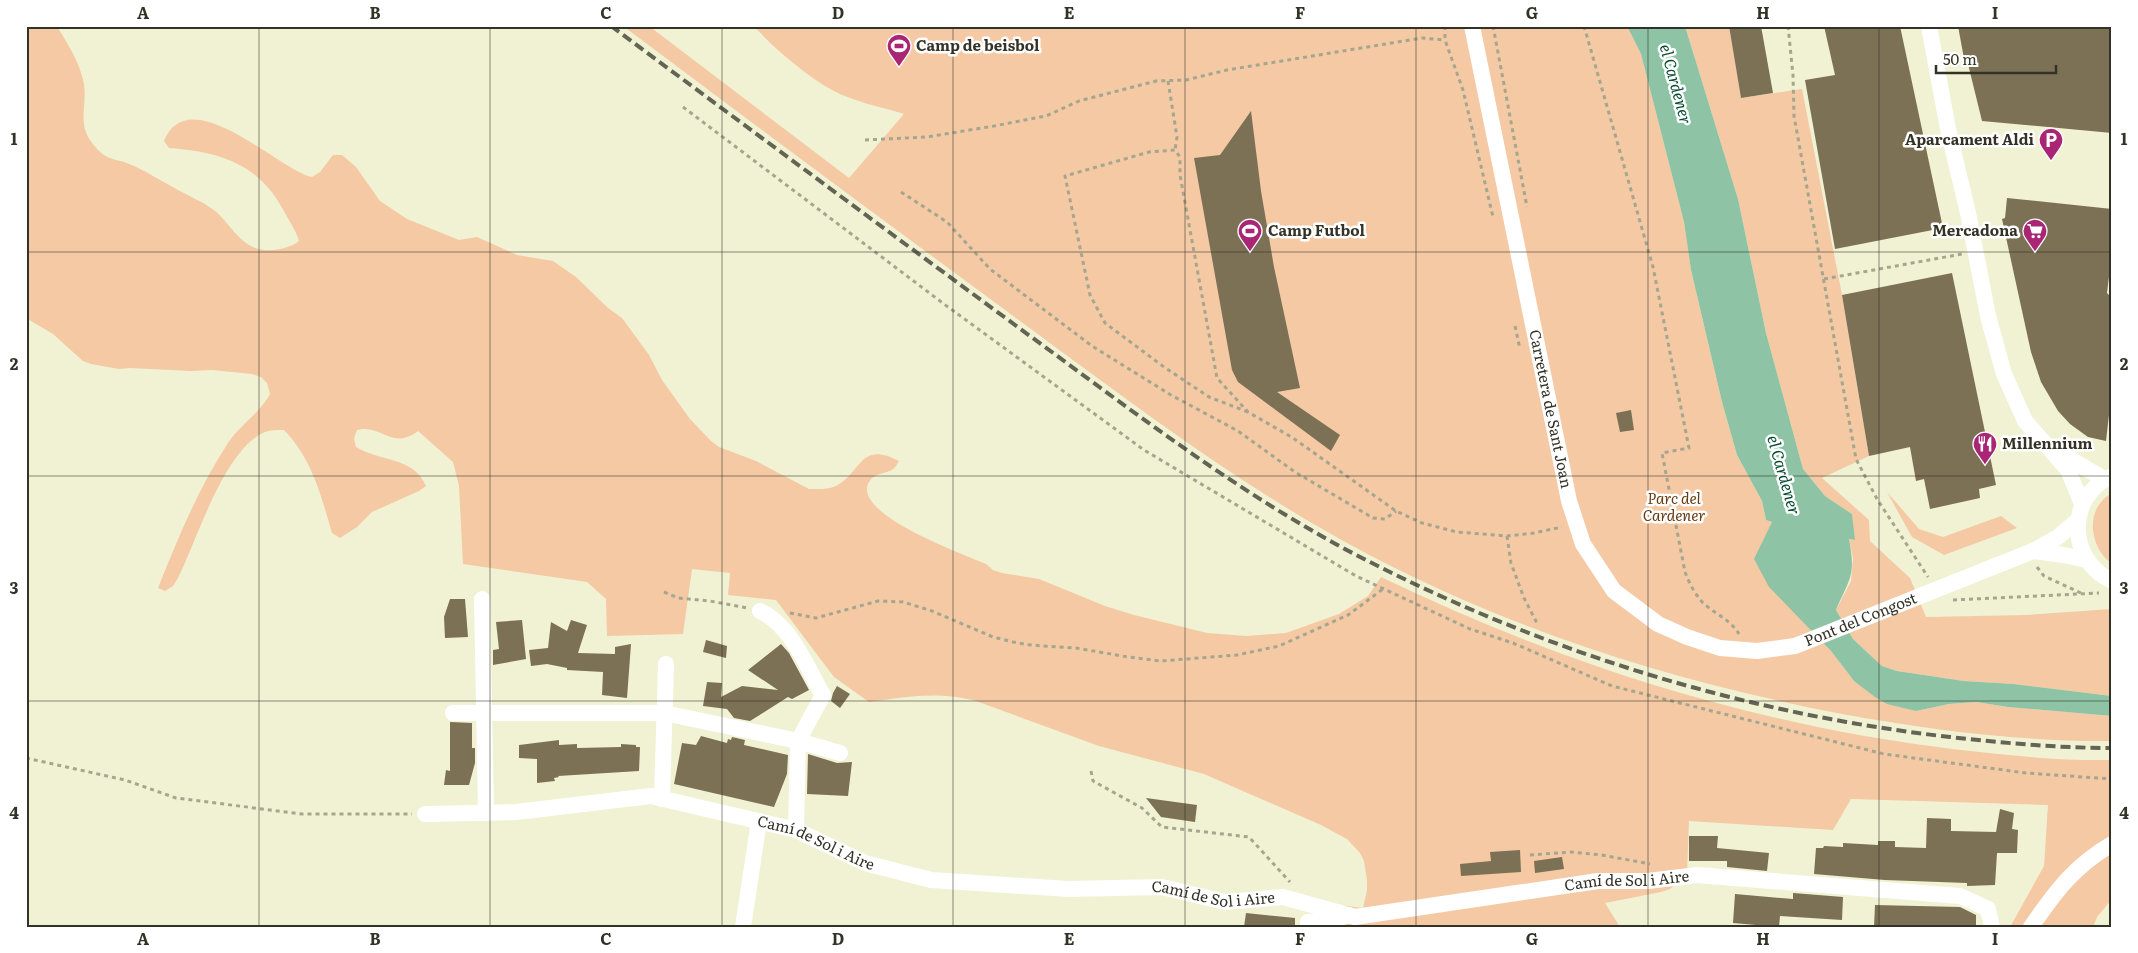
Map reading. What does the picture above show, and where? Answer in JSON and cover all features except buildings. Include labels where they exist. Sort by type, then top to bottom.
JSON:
[{"type":"street","name":"Carretera de Sant Joan","points":[[1472,26],[1569,501],[1583,544],[1614,591],[1658,624],[1687,637],[1720,648],[1757,651],[1794,646]]},
{"type":"street","points":[[1930,26],[1948,129],[1988,316],[2004,374],[2026,421],[2068,470],[2082,504]]},
{"type":"street","points":[[2026,421],[2075,462],[2108,477],[2092,490],[2082,504],[2078,520],[2079,544],[2086,560],[2098,572],[2108,588]]},
{"type":"street","points":[[2033,556],[2078,520]]},
{"type":"street","points":[[1928,586],[2016,558],[2064,554],[2086,560]]},
{"type":"street","name":"Pont del Congost","points":[[1794,646],[1928,586]]},
{"type":"street","points":[[482,599],[486,813]]},
{"type":"street","points":[[767,614],[786,631],[823,695],[798,741],[796,830]]},
{"type":"street","points":[[662,799],[666,664]]},
{"type":"street","points":[[453,713],[664,713],[798,741],[840,753]]},
{"type":"street","name":"Camí de Sol i Aire","points":[[425,814],[516,812],[650,796],[796,830],[865,863],[931,880],[1068,889],[1162,887],[1225,902],[1283,897],[1354,917],[1598,881],[1648,881],[1697,875],[1960,896],[1988,909],[1992,927]]},
{"type":"street","points":[[743,927],[759,821]]},
{"type":"street","points":[[2031,927],[2065,880],[2082,863],[2112,844]]},
{"type":"street","points":[[1308,927],[1308,922],[1326,922],[1349,915]]},
{"type":"path","points":[[865,140],[926,137],[1046,116],[1079,101],[1156,81],[1186,80],[1227,70],[1422,38],[1445,40],[1445,26]]},
{"type":"path","points":[[1493,26],[1528,213]]},
{"type":"path","points":[[1584,26],[1653,267],[1689,448],[1662,452],[1685,572],[1690,585],[1704,603],[1733,624],[1739,634],[1731,633]]},
{"type":"path","points":[[1788,26],[1793,75],[1794,116],[1856,459],[1928,586]]},
{"type":"path","points":[[1168,81],[1177,137],[1175,150],[1180,157],[1180,175],[1217,378],[1248,412]]},
{"type":"path","points":[[683,107],[944,304],[1144,450],[1356,576],[1470,629],[1540,653],[1612,686],[1884,754],[2026,773],[2112,779]]},
{"type":"path","points":[[1175,150],[1149,152],[1065,176],[1090,295],[1105,323],[1164,367],[1209,397],[1248,412],[1293,438],[1396,511],[1422,523],[1457,532],[1507,536],[1563,527]]},
{"type":"path","points":[[902,192],[947,222],[990,269],[1092,346],[1171,395],[1238,431],[1295,472],[1373,518],[1385,519],[1396,511]]},
{"type":"path","points":[[1824,279],[1975,251]]},
{"type":"path","points":[[1507,536],[1511,563],[1524,598],[1538,625]]},
{"type":"path","points":[[2033,556],[2044,576],[2083,594]]},
{"type":"path","points":[[664,592],[678,598],[710,601],[767,614],[779,613],[816,618],[878,601],[903,602],[932,611],[993,637],[1013,642],[1076,648],[1161,661],[1237,655],[1279,646],[1348,615],[1384,588]]},
{"type":"path","points":[[1946,601],[2083,594],[2098,592],[2108,588]]},
{"type":"path","points":[[26,758],[125,780],[176,798],[302,814],[425,814]]},
{"type":"path","points":[[1092,771],[1093,781],[1142,808],[1162,827],[1249,837],[1291,883]]},
{"type":"path","points":[[1530,855],[1578,853],[1602,855],[1650,864]]},
{"type":"green space","points":[[26,26],[57,26],[73,54],[84,84],[84,126],[86,133],[105,156],[140,169],[207,205],[249,245],[255,248],[275,250],[289,247],[299,241],[295,230],[275,196],[251,172],[222,157],[169,148],[164,141],[176,124],[193,119],[213,123],[235,133],[297,171],[312,177],[320,172],[333,155],[342,155],[356,167],[380,201],[407,219],[459,240],[477,237],[517,255],[553,261],[576,277],[608,308],[622,318],[649,355],[662,380],[690,419],[719,447],[756,461],[809,489],[826,489],[836,486],[869,456],[876,454],[899,461],[892,470],[876,475],[869,482],[868,494],[876,507],[892,520],[913,532],[986,564],[993,570],[1039,579],[1105,606],[1134,615],[1207,633],[1246,636],[1286,633],[1339,614],[1368,596],[1381,577],[1518,637],[1660,687],[1732,707],[1878,738],[1952,749],[2052,759],[2112,760],[2112,899],[2097,917],[2093,927],[2010,927],[2044,866],[2048,805],[1851,799],[1833,830],[1689,821],[1687,873],[1670,889],[1605,903],[1620,927],[1318,927],[1331,904],[1363,908],[1367,880],[1364,861],[1360,853],[1347,839],[1321,825],[1204,774],[1099,746],[976,701],[949,696],[922,696],[869,702],[834,677],[776,600],[728,595],[730,573],[692,569],[683,634],[607,636],[606,599],[587,582],[463,564],[459,486],[453,462],[418,431],[409,436],[394,438],[373,430],[357,430],[354,438],[356,447],[413,469],[426,486],[372,512],[357,527],[340,538],[332,533],[309,465],[294,441],[284,430],[265,432],[250,442],[224,476],[178,578],[173,586],[165,591],[158,588],[181,532],[207,478],[228,443],[261,407],[270,394],[267,383],[261,377],[252,374],[212,370],[119,369],[91,364],[83,361],[53,334],[26,318]]},
{"type":"green space","name":"Parc del Cardener","points":[[623,26],[649,26],[849,178],[904,114],[845,96],[822,84],[796,66],[754,26],[1627,26],[1641,54],[1684,222],[1691,270],[1722,402],[1737,455],[1762,501],[1766,520],[1772,522],[1768,533],[1805,622],[1854,681],[1916,711],[1949,704],[1976,702],[2008,707],[2112,716],[2112,741],[2010,737],[1943,730],[1842,714],[1780,701],[1718,686],[1596,650],[1477,606],[1419,580],[1319,527],[1193,446],[1111,388]]},
{"type":"green space","points":[[1685,26],[1729,26],[1741,98],[1802,89],[1842,295],[1869,456],[1822,478],[1869,520],[1870,541],[1910,578],[1926,617],[2026,615],[2112,609],[2112,696],[2014,684],[1964,681],[1897,671],[1882,666],[1853,639],[1836,610],[1851,581],[1853,558],[1849,539],[1854,540],[1852,514],[1825,496],[1803,469],[1766,333],[1738,199]]},
{"type":"green space","points":[[1887,492],[1919,529],[1943,537],[2001,516],[2017,528],[1944,555],[1912,537]]},
{"type":"green space","points":[[2112,493],[2112,564],[2098,548],[2093,528],[2097,508]]},
{"type":"water","name":"el Cardener","points":[[1627,26],[1685,26],[1738,199],[1766,333],[1803,469],[1825,496],[1852,514],[1855,540],[1849,539],[1852,569],[1836,610],[1853,639],[1882,666],[1897,671],[1964,681],[2014,684],[2112,696],[2112,716],[2008,707],[1976,702],[1949,704],[1916,711],[1887,704],[1854,681],[1831,651],[1769,587],[1754,559],[1772,522],[1766,520],[1762,501],[1737,455],[1722,402],[1691,270],[1684,222],[1641,54]]},
{"type":"railway","points":[[611,26],[1030,336],[1193,454],[1277,510],[1320,535],[1433,593],[1576,651],[1649,675],[1798,713],[1874,727],[1950,737],[2031,745],[2112,748]]},
{"type":"place","name":"Camp de beisbol","points":[[899,67]]},
{"type":"place","name":"Aparcament Aldi","points":[[2051,161]]},
{"type":"place","name":"Camp Futbol","points":[[1250,252]]},
{"type":"place","name":"Mercadona","points":[[2035,252]]},
{"type":"place","name":"Millennium","points":[[1985,465]]}]
